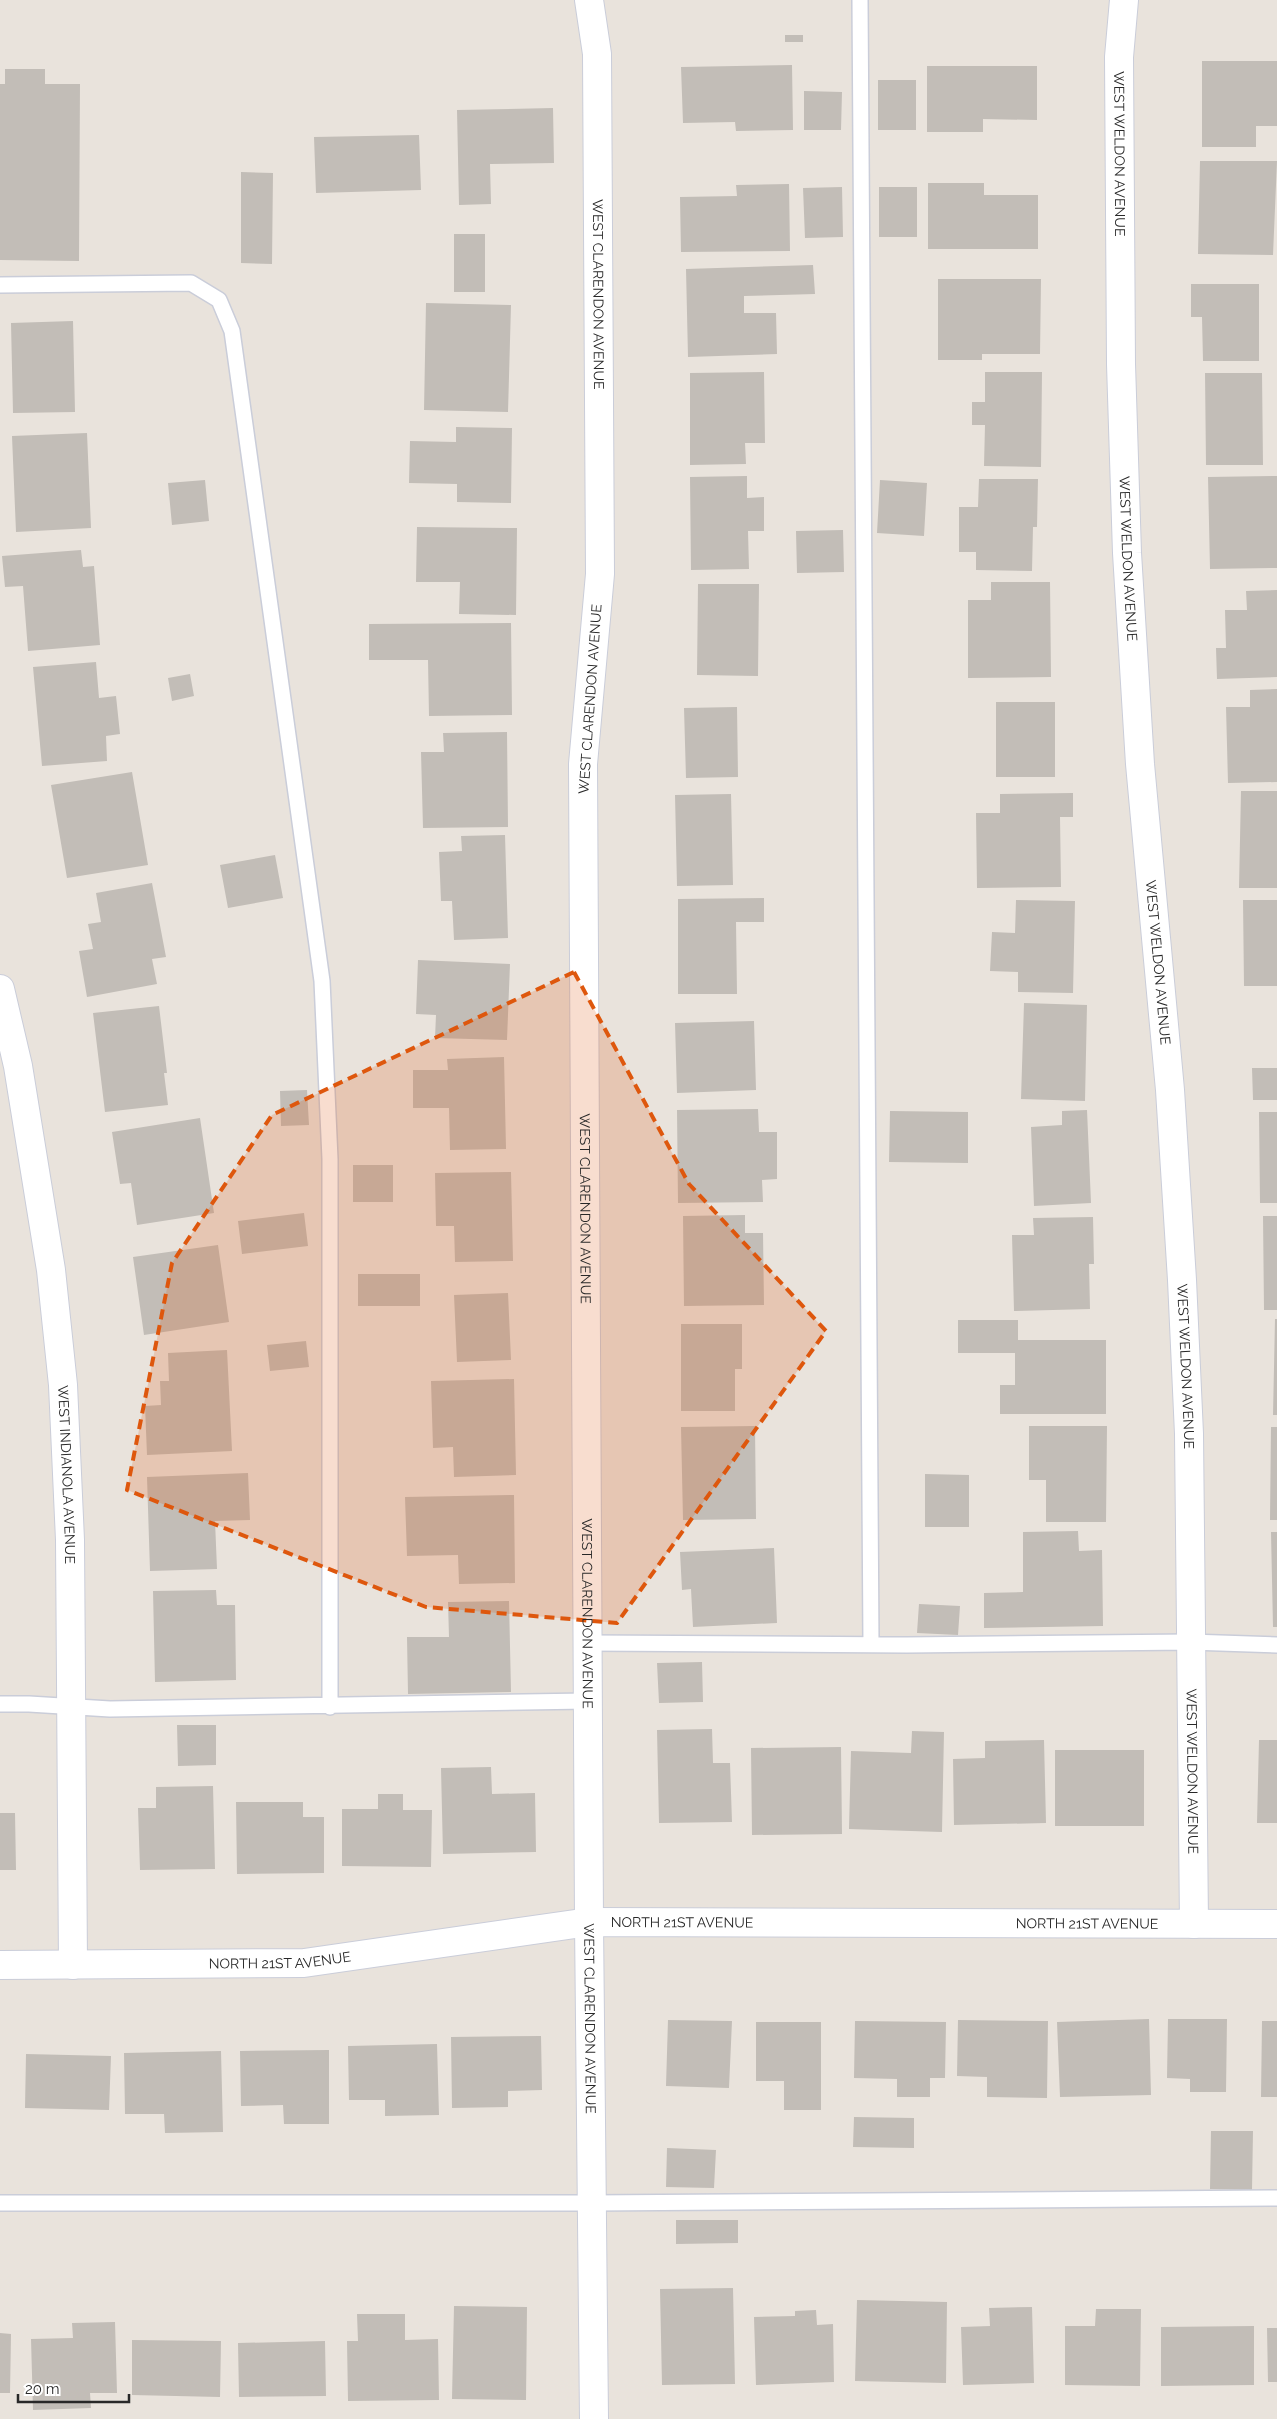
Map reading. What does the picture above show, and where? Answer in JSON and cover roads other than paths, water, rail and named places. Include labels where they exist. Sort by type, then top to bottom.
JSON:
[{"type":"street","name":"WEST CLARENDON AVENUE","points":[[589,0],[597,54],[600,574],[583,764],[587,1701],[594,2419]]},
{"type":"street","name":"WEST WELDON AVENUE","points":[[1124,0],[1119,44],[1119,67],[1121,364],[1127,553],[1140,764],[1170,1090],[1182,1280],[1189,1434],[1194,1924]]},
{"type":"street","name":"WEST INDIANOLA AVENUE","points":[[0,989],[18,1066],[51,1270],[61,1366],[70,1540],[73,1965]]},
{"type":"street","name":"NORTH 21ST AVENUE","points":[[0,1965],[304,1963],[589,1922],[1277,1924]]},
{"type":"lane","points":[[860,0],[871,1644]]},
{"type":"lane","points":[[0,285],[191,283],[219,300],[232,331],[322,981],[330,1159],[330,1707]]},
{"type":"lane","points":[[587,1643],[1190,1642],[1277,1645]]},
{"type":"lane","points":[[0,1704],[110,1709],[330,1707],[587,1701]]},
{"type":"lane","points":[[0,2204],[592,2203],[1277,2198]]}]
